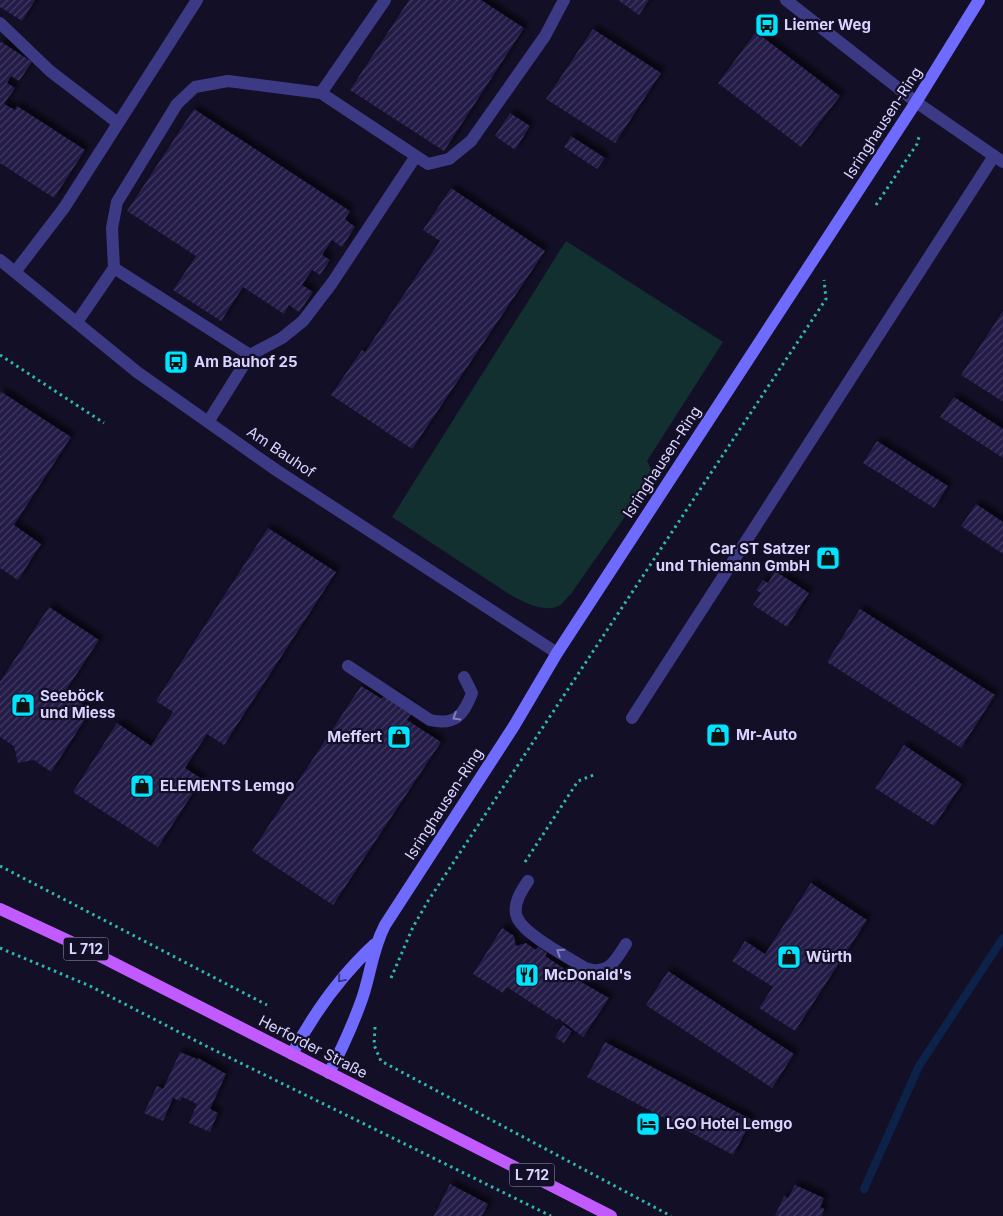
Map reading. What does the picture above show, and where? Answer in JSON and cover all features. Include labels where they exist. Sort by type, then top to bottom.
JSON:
[{"type":"main road","name":"Herforder Straße","points":[[0,909],[86,949],[611,1216]]},
{"type":"street","points":[[16,272],[64,208],[198,0]]},
{"type":"street","points":[[321,93],[385,0]]},
{"type":"street","points":[[77,322],[114,268],[112,228],[118,202],[176,104],[195,87],[228,81],[321,93],[428,164],[449,159],[471,141],[546,36],[564,0]]},
{"type":"street","points":[[632,718],[999,159],[916,102],[786,0]]},
{"type":"street","name":"Isringhausen-Ring","points":[[329,1073],[344,1044],[362,998],[375,944],[399,903],[514,726],[556,653],[916,102],[979,0]]},
{"type":"street","points":[[0,23],[50,71],[118,124]]},
{"type":"street","points":[[208,422],[250,355],[282,338],[303,321],[332,283],[416,156]]},
{"type":"street","name":"Am Bauhof","points":[[0,260],[137,372],[276,470],[556,653]]},
{"type":"street","points":[[114,268],[250,355]]},
{"type":"street","points":[[348,666],[430,720],[441,723],[455,720],[465,710],[472,693],[464,677]]},
{"type":"street","points":[[528,881],[516,903],[516,916],[522,927],[585,968],[596,972],[605,969],[614,962],[626,944]]},
{"type":"street","name":"Isringhausen-Ring","points":[[292,1054],[307,1026],[336,984],[354,963],[375,944]]},
{"type":"path","points":[[873,209],[917,144],[920,128],[916,102]]},
{"type":"path","points":[[389,982],[413,926],[428,901],[826,299],[824,279]]},
{"type":"path","points":[[0,355],[104,423]]},
{"type":"path","points":[[528,881],[524,864],[578,781],[596,774]]},
{"type":"path","points":[[0,866],[267,1006]]},
{"type":"path","points":[[0,948],[90,986],[204,1045],[551,1216]]},
{"type":"path","points":[[376,1022],[374,1045],[381,1061],[671,1216]]},
{"type":"green space","points":[[566,241],[723,342],[647,461],[654,475],[571,594],[559,606],[546,608],[533,606],[509,594],[392,517]]},
{"type":"building","points":[[0,0],[35,0],[22,21],[0,7]]},
{"type":"building","points":[[409,0],[481,0],[524,28],[444,151],[350,90]]},
{"type":"building","points":[[618,0],[649,0],[639,15]]},
{"type":"building","points":[[593,29],[661,73],[615,143],[546,99]]},
{"type":"building","points":[[756,32],[840,96],[801,147],[718,83]]},
{"type":"building","points":[[0,41],[32,62],[19,81],[11,76],[7,83],[15,88],[4,104],[15,110],[17,106],[85,150],[54,198],[0,163]]},
{"type":"building","points":[[194,109],[350,211],[345,219],[355,227],[342,247],[332,240],[322,255],[330,260],[320,275],[312,270],[302,285],[313,292],[299,312],[289,305],[284,314],[243,287],[221,321],[173,290],[196,256],[127,211]]},
{"type":"building","points":[[510,113],[530,126],[515,150],[495,136]]},
{"type":"building","points":[[571,136],[605,158],[597,169],[564,147]]},
{"type":"building","points":[[451,188],[545,251],[412,449],[331,395],[362,350],[365,352],[440,241],[423,230]]},
{"type":"building","points":[[1003,311],[1003,400],[1002,401],[961,375]]},
{"type":"building","points":[[0,391],[71,437],[14,525],[41,544],[18,580],[0,568]]},
{"type":"building","points":[[954,397],[1003,429],[1003,458],[940,417]]},
{"type":"building","points":[[877,441],[948,486],[934,508],[863,463]]},
{"type":"building","points":[[976,504],[1003,522],[1003,554],[961,526]]},
{"type":"building","points":[[268,528],[336,572],[224,745],[207,734],[185,768],[202,779],[158,847],[73,792],[117,723],[151,746],[173,712],[156,701]]},
{"type":"building","points":[[775,571],[809,593],[787,627],[753,605],[761,593],[756,590],[763,580],[768,583]]},
{"type":"building","points":[[49,607],[99,640],[62,696],[73,703],[78,699],[89,713],[51,772],[34,760],[18,763],[14,746],[0,737],[0,682]]},
{"type":"building","points":[[860,609],[995,695],[961,748],[827,662]]},
{"type":"building","points":[[361,686],[382,699],[387,692],[414,710],[407,720],[441,742],[333,905],[252,851]]},
{"type":"building","points":[[904,745],[962,784],[934,826],[875,788]]},
{"type":"building","name":"Würth","points":[[811,883],[867,920],[795,1031],[759,1008],[773,987],[732,961],[745,941],[765,954]]},
{"type":"building","name":"McDonald's","points":[[502,928],[514,936],[516,946],[526,943],[536,950],[538,947],[547,953],[545,956],[572,974],[574,971],[582,976],[581,982],[609,998],[583,1037],[558,1018],[557,1020],[507,987],[503,993],[473,974]]},
{"type":"building","points":[[668,971],[794,1054],[772,1088],[646,1005]]},
{"type":"building","points":[[563,1025],[572,1031],[564,1043],[555,1037]]},
{"type":"building","points":[[605,1042],[752,1120],[733,1155],[587,1077]]},
{"type":"building","points":[[180,1052],[198,1058],[226,1074],[210,1109],[218,1113],[210,1132],[189,1123],[197,1104],[182,1097],[180,1101],[173,1098],[163,1121],[144,1113],[157,1086],[163,1089]]},
{"type":"building","points":[[450,1184],[488,1204],[482,1216],[434,1216]]},
{"type":"building","points":[[795,1185],[824,1198],[820,1207],[824,1209],[822,1216],[775,1216],[784,1196],[788,1198]]},
{"type":"waterway","points":[[864,1189],[919,1066],[1003,938]]},
{"type":"place","name":"Liemer Weg","points":[[767,25]]},
{"type":"place","name":"Am Bauhof 25","points":[[176,362]]},
{"type":"place","name":"Car ST Satzer und Thiemann GmbH","points":[[828,558]]},
{"type":"place","name":"Seeböck und Miess","points":[[23,705]]},
{"type":"place","name":"Mr-Auto","points":[[718,735]]},
{"type":"place","name":"Meffert","points":[[399,737]]},
{"type":"place","name":"ELEMENTS Lemgo","points":[[142,786]]},
{"type":"place","name":"Würth","points":[[789,957]]},
{"type":"place","name":"McDonald's","points":[[527,975]]},
{"type":"place","name":"LGO Hotel Lemgo","points":[[648,1124]]}]
